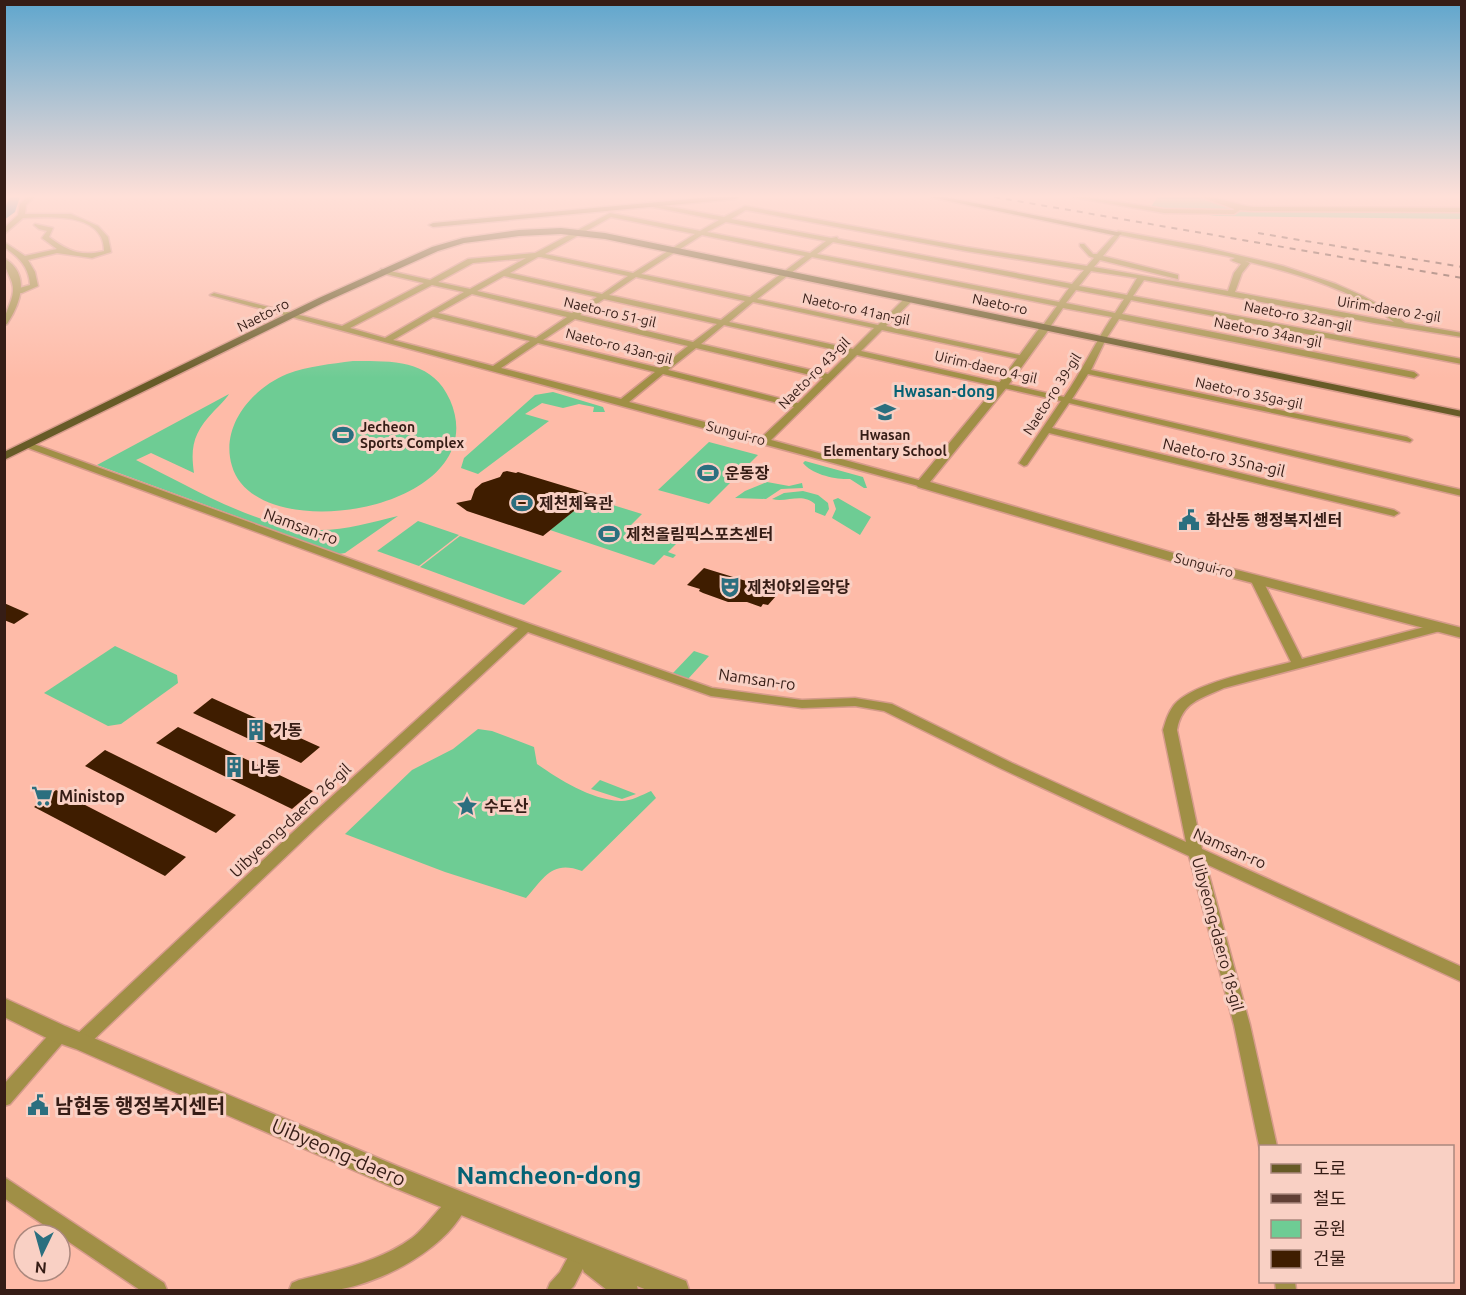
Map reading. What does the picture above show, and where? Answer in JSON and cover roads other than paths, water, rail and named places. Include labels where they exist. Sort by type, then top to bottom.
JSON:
[{"type":"main road","name":"Naeto-ro","points":[[4,457],[31,446],[293,315],[414,257]]},
{"type":"main road","name":"Naeto-ro","points":[[709,257],[1461,414]]},
{"type":"main road","points":[[4,450],[31,446]]},
{"type":"street","name":"Naeto-ro 41an-gil","points":[[343,329],[471,261],[513,257]]},
{"type":"street","points":[[387,340],[468,293],[536,257]]},
{"type":"street","name":"Naeto-ro 41an-gil","points":[[552,257],[1024,358]]},
{"type":"street","points":[[494,369],[661,257]]},
{"type":"street","points":[[623,402],[750,300],[807,257]]},
{"type":"street","name":"Naeto-ro 34an-gil","points":[[823,257],[1414,375]]},
{"type":"street","name":"Naeto-ro 32an-gil","points":[[922,257],[1461,362]]},
{"type":"street","name":"Uirim-daero 2-gil","points":[[1027,257],[1231,291],[1374,321],[1461,335]]},
{"type":"street","points":[[922,484],[1004,385],[1097,257]]},
{"type":"street","points":[[1099,257],[1231,291],[1238,273],[1246,263]]},
{"type":"street","points":[[1210,257],[1281,268]]},
{"type":"street","points":[[1244,257],[1281,268],[1376,304],[1401,324]]},
{"type":"street","points":[[19,291],[34,286],[34,276],[26,258]]},
{"type":"street","points":[[4,261],[14,274],[19,291],[14,306],[4,322]]},
{"type":"street","name":"Naeto-ro 51-gil","points":[[384,271],[468,293],[830,377]]},
{"type":"street","name":"Uirim-daero 4-gil","points":[[504,274],[1067,399],[1461,493]]},
{"type":"street","name":"Naeto-ro 39-gil","points":[[1024,463],[1086,371],[1102,339],[1142,277]]},
{"type":"street","name":"Sungui-ro","points":[[214,296],[765,440],[1256,579],[1461,633]]},
{"type":"street","name":"Naeto-ro 43-gil","points":[[765,440],[909,299]]},
{"type":"street","name":"Naeto-ro 43an-gil","points":[[431,314],[801,406]]},
{"type":"street","name":"Naeto-ro 35ga-gil","points":[[1086,371],[1407,440]]},
{"type":"street","name":"Naeto-ro 35na-gil","points":[[1046,429],[1394,513]]},
{"type":"street","name":"Namsan-ro","points":[[31,446],[526,627],[711,692],[802,704],[855,702],[887,707],[1461,975]]},
{"type":"street","name":"Sungui-ro","points":[[1256,579],[1299,664]]},
{"type":"street","name":"Uibyeong-daero 26-gil","points":[[4,1098],[312,823],[526,627]]},
{"type":"street","name":"Uibyeong-daero 18-gil","points":[[1268,1145],[1242,1025],[1195,852],[1170,730],[1173,716],[1190,698],[1220,685],[1437,628]]},
{"type":"street","name":"Uibyeong-daero","points":[[4,1007],[71,1038],[458,1203],[677,1290]]},
{"type":"street","points":[[4,1186],[157,1290]]},
{"type":"street","points":[[299,1290],[379,1268],[398,1260],[435,1232],[458,1203]]},
{"type":"street","points":[[557,1290],[567,1278],[581,1253],[626,1290]]},
{"type":"railway","points":[[1343,257],[1462,278]]},
{"type":"railway","points":[[1405,257],[1462,267]]},
{"type":"place","name":"Hwasan Elementary School","points":[[885,412]]},
{"type":"place","name":"Jecheon Sports Complex","points":[[343,435]]},
{"type":"place","name":"운동장","points":[[708,473]]},
{"type":"place","name":"제천체육관","points":[[522,503]]},
{"type":"place","name":"화산동 행정복지센터","points":[[1189,520]]},
{"type":"place","name":"제천올림픽스포츠센터","points":[[609,534]]},
{"type":"place","name":"제천야외음악당","points":[[730,587]]},
{"type":"place","name":"가동","points":[[256,730]]},
{"type":"place","name":"나동","points":[[234,767]]},
{"type":"place","name":"Ministop","points":[[42,796]]},
{"type":"place","name":"수도산","points":[[467,806]]},
{"type":"place","name":"남현동 행정복지센터","points":[[38,1105]]},
{"type":"district","name":"Hwasan-dong","points":[[944,391]]},
{"type":"district","name":"Namcheon-dong","points":[[549,1175]]}]
